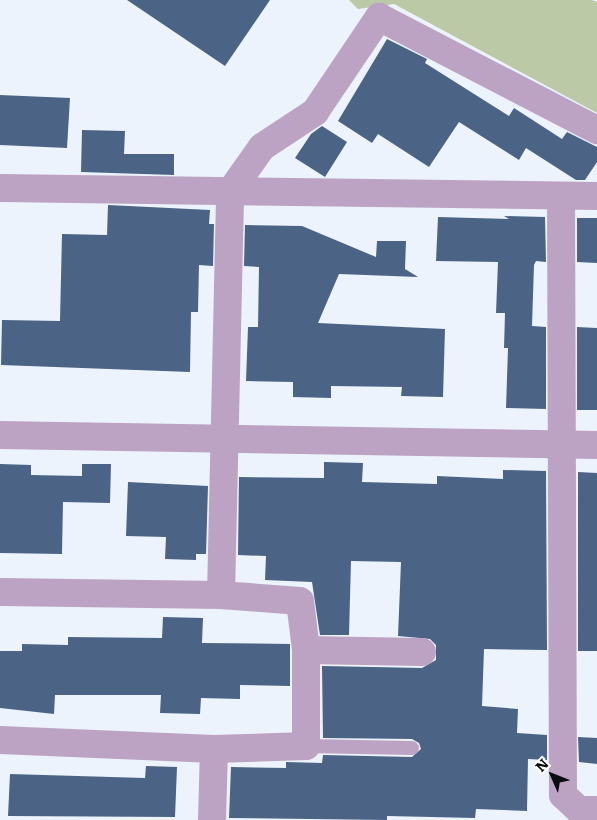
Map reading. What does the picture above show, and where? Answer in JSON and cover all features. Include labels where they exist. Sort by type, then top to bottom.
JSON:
[{"type":"street","points":[[221,595],[222,438],[230,192],[262,148],[315,112],[380,17],[597,130]]},
{"type":"street","points":[[0,188],[597,196]]},
{"type":"street","points":[[561,196],[564,445],[563,795],[579,810],[597,810]]},
{"type":"street","points":[[0,435],[597,445]]},
{"type":"street","points":[[0,592],[221,595],[300,601],[306,650],[306,746],[214,749],[0,740]]},
{"type":"street","points":[[306,650],[422,652]]},
{"type":"street","points":[[212,820],[214,749]]},
{"type":"lane","points":[[306,746],[412,748]]},
{"type":"green space","points":[[349,0],[592,0],[597,2],[597,113],[394,4],[358,9]]},
{"type":"building","points":[[127,0],[270,0],[225,66]]},
{"type":"building","points":[[387,39],[427,59],[425,63],[509,116],[514,108],[562,139],[567,132],[597,147],[597,162],[585,180],[576,180],[526,148],[519,160],[459,122],[429,167],[378,134],[372,143],[338,121]]},
{"type":"building","points":[[0,95],[70,98],[67,148],[0,145]]},
{"type":"building","points":[[322,126],[347,142],[325,177],[295,158],[311,134]]},
{"type":"building","points":[[82,130],[125,131],[124,154],[174,154],[174,175],[81,172]]},
{"type":"building","points":[[108,205],[210,210],[209,224],[214,224],[213,266],[199,265],[198,312],[191,312],[190,372],[1,365],[2,320],[60,321],[62,234],[107,235]]},
{"type":"building","points":[[504,216],[545,217],[546,262],[536,261],[534,265],[532,326],[546,327],[546,409],[506,408],[508,348],[504,348],[505,313],[496,313],[498,262],[436,261],[438,217],[509,219]]},
{"type":"building","points":[[577,218],[597,218],[597,263],[577,262]]},
{"type":"building","points":[[245,225],[302,226],[376,257],[377,241],[406,241],[405,269],[418,277],[339,274],[318,323],[445,329],[443,397],[401,396],[402,387],[331,386],[331,398],[293,397],[293,382],[246,381],[248,327],[258,327],[259,267],[244,266]]},
{"type":"building","points":[[577,327],[597,328],[597,410],[577,410]]},
{"type":"building","points":[[324,462],[363,463],[362,482],[437,484],[437,476],[503,479],[503,470],[546,471],[547,650],[484,649],[482,706],[518,709],[517,733],[547,735],[547,760],[528,759],[527,811],[476,809],[475,818],[387,816],[387,820],[229,818],[231,767],[286,768],[286,762],[322,763],[323,755],[412,757],[421,749],[419,743],[412,739],[323,738],[322,666],[422,668],[436,660],[436,645],[430,639],[398,636],[401,562],[351,561],[349,635],[320,635],[312,582],[265,580],[266,556],[238,555],[239,477],[324,478]]},
{"type":"building","points":[[0,464],[31,465],[31,475],[82,476],[82,464],[111,464],[110,503],[63,502],[62,554],[0,553]]},
{"type":"building","points":[[578,472],[597,473],[597,651],[578,651]]},
{"type":"building","points":[[128,482],[208,486],[206,554],[196,554],[196,560],[165,559],[166,537],[126,536]]},
{"type":"building","points":[[163,617],[203,618],[202,643],[290,644],[290,686],[240,685],[240,699],[201,698],[200,714],[160,713],[161,695],[55,695],[54,714],[0,708],[0,651],[22,651],[22,644],[68,645],[68,637],[162,638]]},
{"type":"building","points":[[578,737],[597,738],[597,764],[579,762]]},
{"type":"building","points":[[146,766],[177,767],[175,817],[8,816],[10,774],[145,778]]}]
